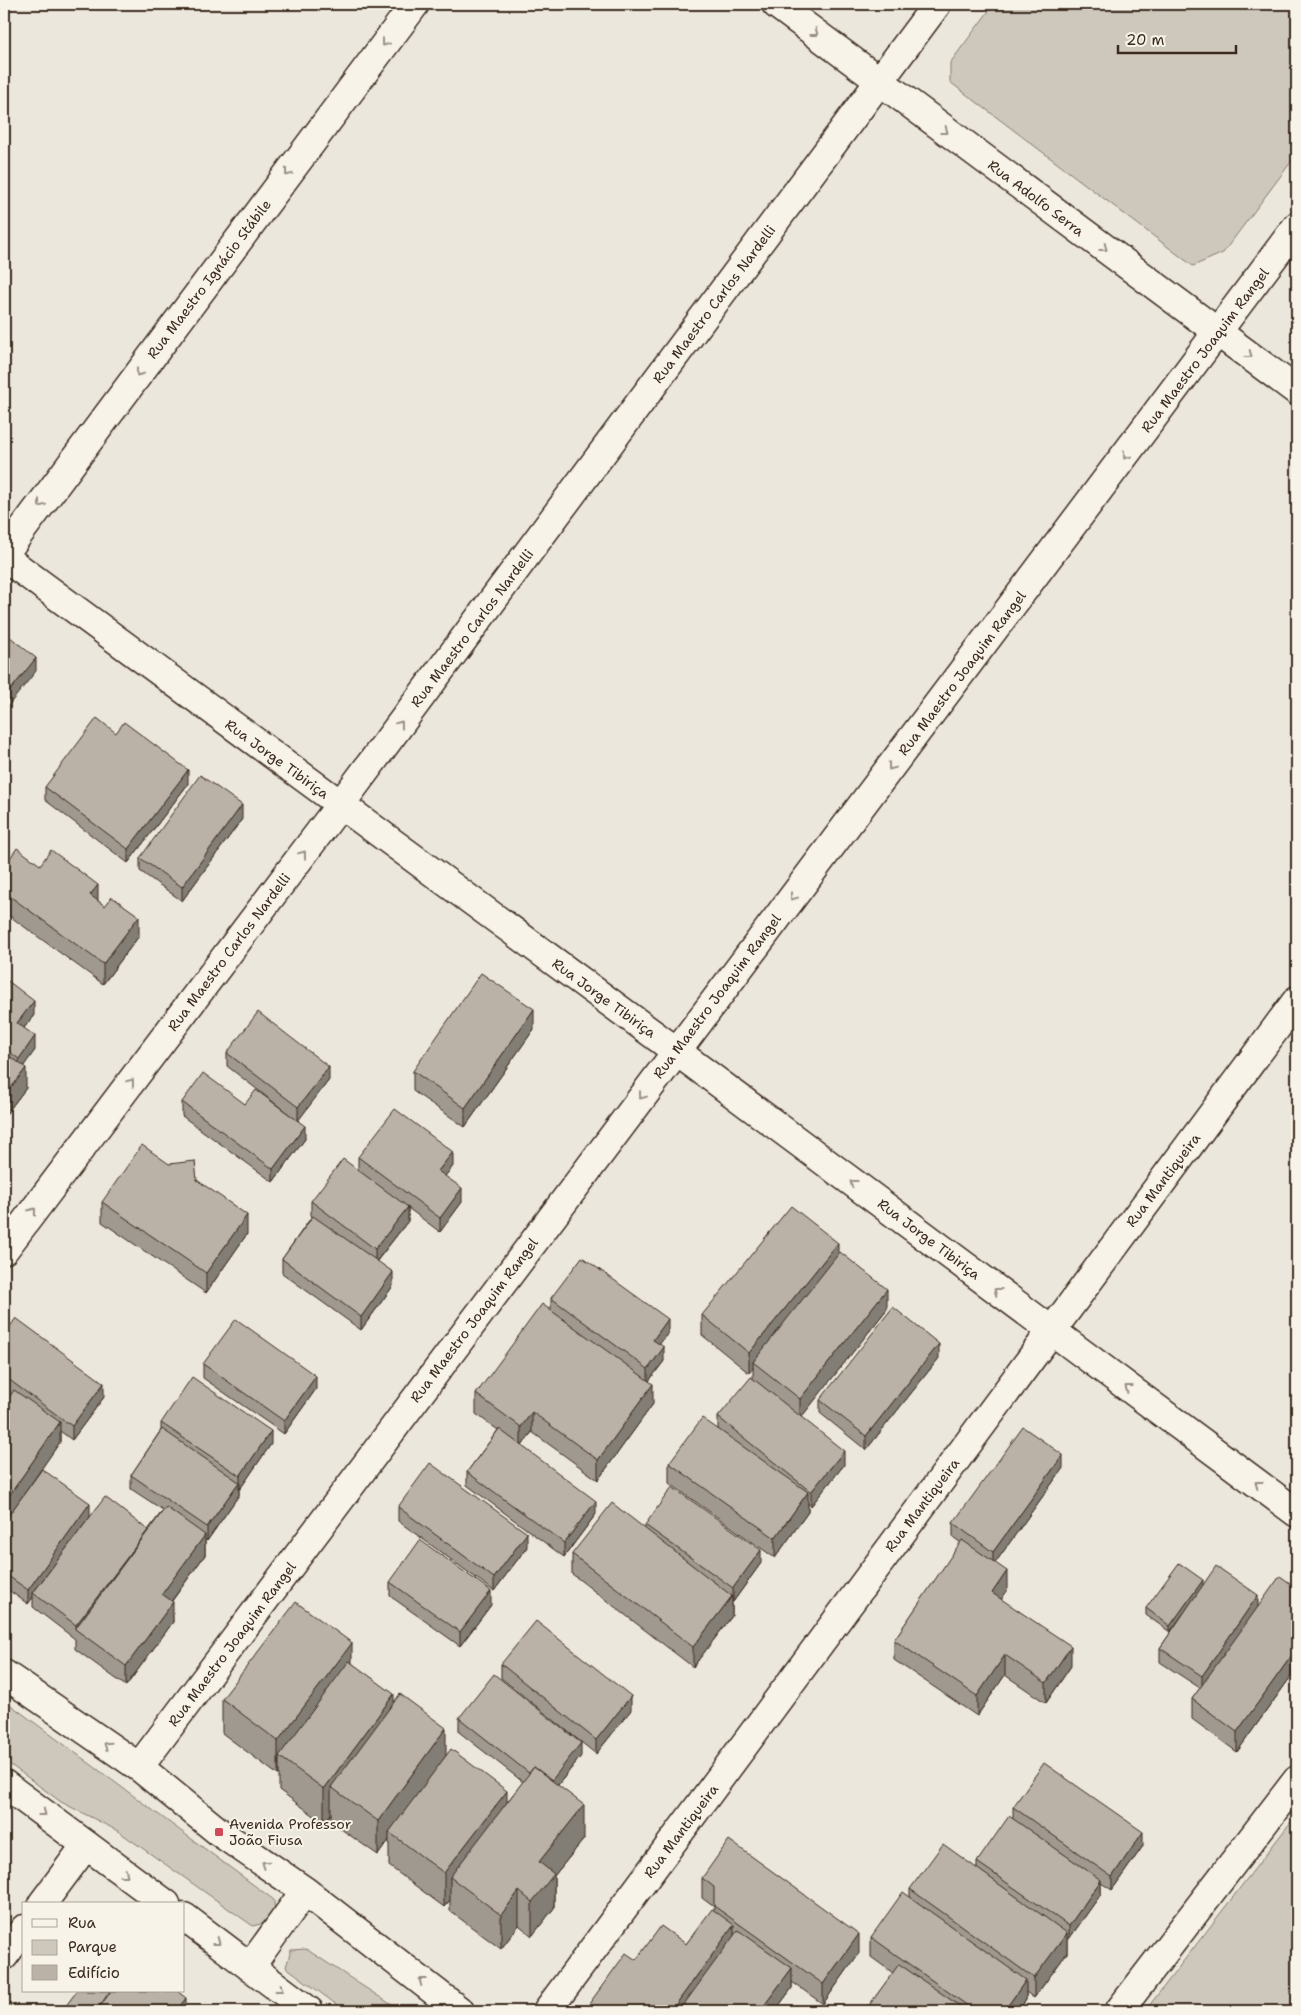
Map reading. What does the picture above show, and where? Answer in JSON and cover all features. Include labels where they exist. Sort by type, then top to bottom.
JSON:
[{"type":"street","name":"Rua Maestro Ignácio Stábile","points":[[4,556],[415,4]]},
{"type":"street","name":"Rua Adolfo Serra","points":[[776,4],[1297,392]]},
{"type":"street","name":"Rua Maestro Carlos Nardelli","points":[[4,1250],[340,805],[937,4]]},
{"type":"street","name":"Rua Maestro Joaquim Rangel","points":[[139,1767],[1297,226]]},
{"type":"street","name":"Rua Jorge Tibiriça","points":[[4,556],[676,1051],[1297,1513]]},
{"type":"street","name":"Rua Mantiqueira","points":[[547,2011],[1297,1000]]},
{"type":"street","points":[[4,1674],[139,1767],[219,1832],[306,1891],[460,2011]]},
{"type":"street","points":[[1119,2011],[1297,1780]]},
{"type":"street","points":[[4,1784],[163,1902]]},
{"type":"street","points":[[43,1902],[86,1845]]},
{"type":"street","points":[[250,1967],[306,1891]]},
{"type":"street","points":[[185,1918],[309,2011]]},
{"type":"street","points":[[4,1956],[22,1932]]},
{"type":"green space","points":[[994,4],[1297,4],[1297,154],[1223,253],[1193,266],[950,82],[950,63]]},
{"type":"green space","points":[[4,1700],[274,1900],[275,1920],[253,1926],[118,1831],[61,1802],[4,1760]]},
{"type":"green space","points":[[1297,1814],[1297,2011],[1145,2011]]},
{"type":"green space","points":[[306,1949],[401,2011],[345,2011],[286,1967],[291,1950]]},
{"type":"building","points":[[4,632],[36,658],[4,698]]},
{"type":"building","points":[[97,718],[116,733],[124,722],[188,770],[128,849],[45,787]]},
{"type":"building","points":[[200,775],[242,805],[182,887],[140,858]]},
{"type":"building","points":[[17,848],[40,865],[51,850],[98,885],[90,895],[105,906],[112,897],[139,916],[103,964],[4,892],[4,867]]},
{"type":"building","points":[[481,973],[534,1009],[465,1108],[413,1071]]},
{"type":"building","points":[[4,978],[34,1001],[17,1023],[35,1036],[19,1059],[4,1048]]},
{"type":"building","points":[[258,1012],[329,1067],[298,1107],[227,1053]]},
{"type":"building","points":[[4,1052],[26,1068],[4,1097]]},
{"type":"building","points":[[203,1073],[245,1104],[256,1090],[305,1126],[273,1169],[182,1102]]},
{"type":"building","points":[[395,1109],[453,1152],[438,1171],[462,1188],[440,1218],[358,1157]]},
{"type":"building","points":[[142,1145],[169,1164],[195,1161],[197,1180],[247,1215],[206,1273],[102,1202]]},
{"type":"building","points":[[343,1159],[408,1207],[375,1249],[311,1201]]},
{"type":"building","points":[[791,1206],[838,1243],[749,1353],[702,1315]]},
{"type":"building","points":[[313,1216],[393,1272],[361,1317],[282,1259]]},
{"type":"building","points":[[840,1252],[887,1289],[800,1399],[753,1362]]},
{"type":"building","points":[[582,1257],[668,1319],[653,1340],[664,1347],[648,1369],[551,1298]]},
{"type":"building","points":[[542,1304],[653,1384],[598,1460],[532,1412],[521,1427],[476,1394]]},
{"type":"building","points":[[893,1307],[939,1344],[866,1436],[820,1400]]},
{"type":"building","points":[[16,1318],[104,1383],[72,1426],[4,1376],[4,1335]]},
{"type":"building","points":[[236,1319],[316,1376],[284,1421],[203,1364]]},
{"type":"building","points":[[192,1377],[271,1431],[240,1476],[161,1423]]},
{"type":"building","points":[[751,1377],[844,1451],[811,1492],[718,1417]]},
{"type":"building","points":[[14,1390],[60,1422],[4,1503],[4,1405]]},
{"type":"building","points":[[702,1418],[808,1492],[775,1538],[669,1463]]},
{"type":"building","points":[[1023,1427],[1063,1455],[993,1552],[953,1523]]},
{"type":"building","points":[[162,1429],[239,1482],[207,1527],[131,1475]]},
{"type":"building","points":[[499,1429],[596,1501],[564,1543],[467,1472]]},
{"type":"building","points":[[430,1463],[527,1533],[494,1578],[398,1507]]},
{"type":"building","points":[[42,1469],[90,1503],[28,1590],[4,1573],[4,1522]]},
{"type":"building","points":[[672,1487],[761,1550],[733,1588],[645,1525]]},
{"type":"building","points":[[105,1497],[148,1530],[76,1625],[33,1593]]},
{"type":"building","points":[[612,1503],[732,1596],[693,1647],[572,1554]]},
{"type":"building","points":[[166,1507],[205,1535],[162,1594],[173,1602],[126,1666],[75,1629]]},
{"type":"building","points":[[420,1540],[491,1591],[460,1632],[390,1582]]},
{"type":"building","points":[[962,1540],[1007,1571],[992,1593],[1071,1646],[1046,1683],[1005,1655],[977,1696],[894,1640]]},
{"type":"building","points":[[1179,1563],[1203,1580],[1170,1626],[1146,1608]]},
{"type":"building","points":[[1216,1566],[1258,1595],[1202,1676],[1160,1648]]},
{"type":"building","points":[[1280,1576],[1297,1588],[1297,1648],[1237,1732],[1192,1699]]},
{"type":"building","points":[[296,1602],[352,1643],[278,1741],[222,1699]]},
{"type":"building","points":[[536,1621],[631,1696],[596,1740],[501,1664]]},
{"type":"building","points":[[349,1661],[394,1694],[324,1789],[279,1756]]},
{"type":"building","points":[[494,1674],[581,1743],[552,1780],[534,1767],[529,1773],[459,1718]]},
{"type":"building","points":[[400,1694],[446,1728],[378,1821],[331,1787]]},
{"type":"building","points":[[451,1749],[507,1791],[444,1873],[389,1832]]},
{"type":"building","points":[[1044,1763],[1143,1832],[1112,1877],[1013,1807]]},
{"type":"building","points":[[534,1767],[584,1805],[539,1862],[554,1874],[532,1902],[519,1891],[501,1915],[450,1877]]},
{"type":"building","points":[[1009,1816],[1101,1880],[1069,1926],[977,1862]]},
{"type":"building","points":[[729,1840],[859,1934],[823,1984],[714,1906],[714,1887],[702,1878]]},
{"type":"building","points":[[943,1844],[1067,1933],[1034,1978],[910,1889]]},
{"type":"building","points":[[903,1892],[1026,1980],[1004,2011],[975,2011],[871,1937]]},
{"type":"building","points":[[712,1909],[734,1925],[671,2011],[599,2011],[589,2004],[626,1953],[636,1960],[661,1926],[686,1944]]},
{"type":"building","points":[[738,1930],[792,1968],[760,2011],[679,2011]]},
{"type":"building","points":[[899,1964],[967,2011],[865,2011]]},
{"type":"building","points":[[76,1992],[109,1992],[96,2011],[62,2011]]},
{"type":"building","points":[[110,1992],[178,1992],[186,1998],[176,2011],[97,2011]]},
{"type":"building","points":[[184,2006],[191,2011],[180,2011]]},
{"type":"place","name":"Avenida Professor João Fiusa","points":[[219,1832]]}]
